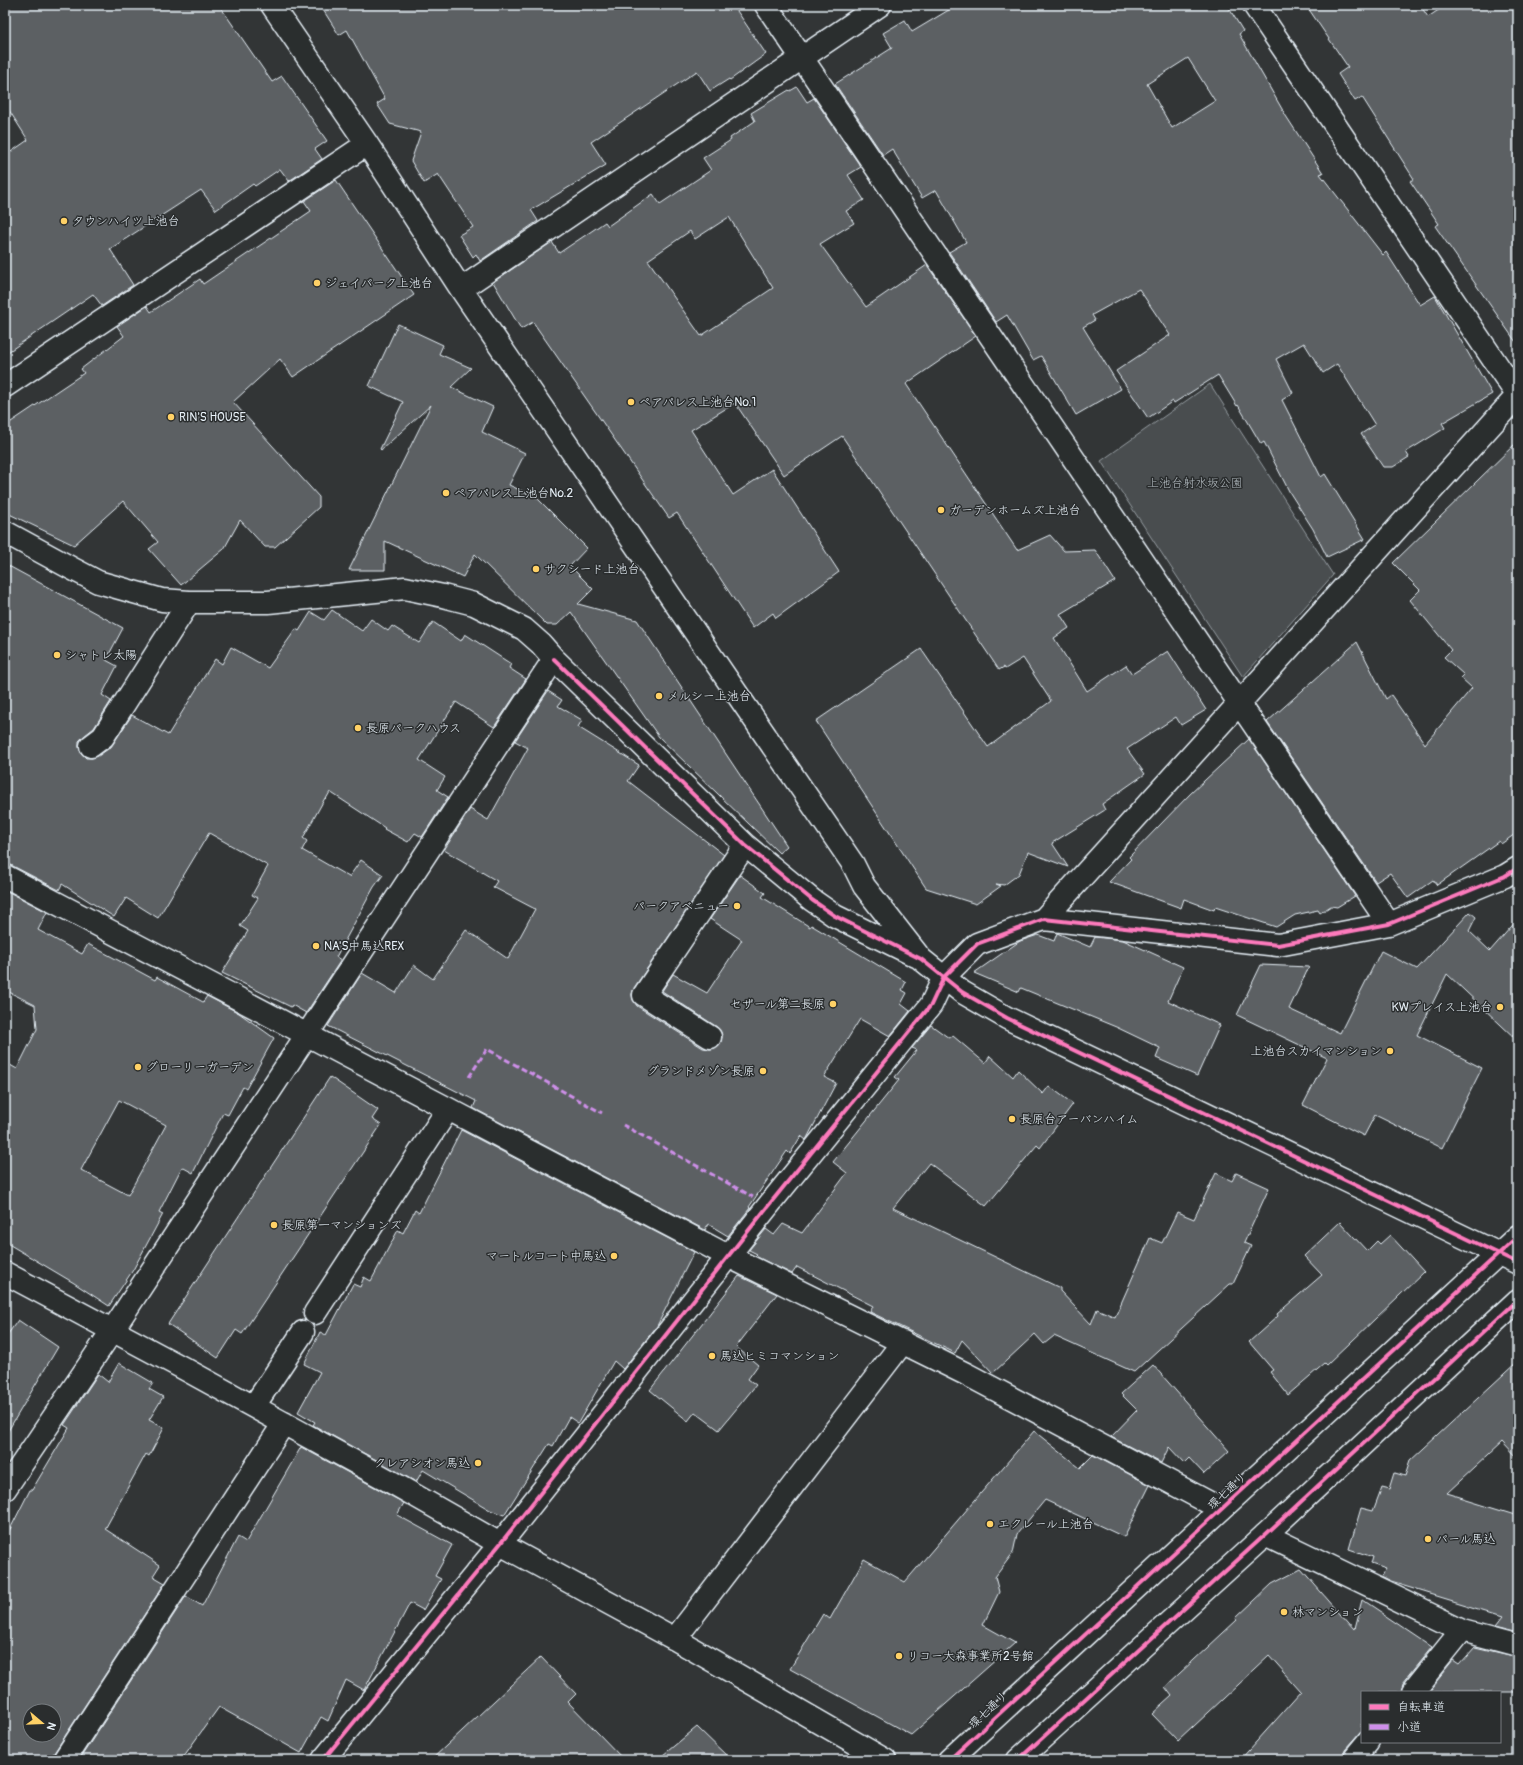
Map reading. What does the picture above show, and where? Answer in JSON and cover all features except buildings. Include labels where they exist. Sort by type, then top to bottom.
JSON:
[{"type":"street","points":[[272,5],[367,144],[461,289],[853,864],[864,886],[921,959],[962,992],[1007,1018],[1518,1263]]},
{"type":"street","points":[[766,5],[1389,924]]},
{"type":"street","points":[[461,289],[880,5]]},
{"type":"street","points":[[1044,919],[1518,395],[1254,5]]},
{"type":"street","points":[[5,386],[367,144]]},
{"type":"street","points":[[5,532],[98,582],[162,600],[189,602],[268,602],[405,588],[474,604],[524,629],[745,845],[812,900],[835,916],[921,959]]},
{"type":"street","points":[[91,746],[103,737],[189,602]]},
{"type":"street","points":[[5,1489],[112,1331],[305,1035],[554,659]]},
{"type":"street","points":[[710,1037],[644,995],[745,845]]},
{"type":"street","points":[[323,1760],[500,1544],[728,1256],[931,1005],[944,978],[977,944],[1044,919],[1278,945],[1389,924],[1505,876],[1518,868]]},
{"type":"street","points":[[5,876],[728,1256],[903,1342],[1221,1510]]},
{"type":"street","points":[[315,1313],[448,1109]]},
{"type":"street","name":"環七通り","points":[[949,1760],[1518,1236]]},
{"type":"street","points":[[5,1273],[254,1406],[500,1544],[675,1639],[885,1760]]},
{"type":"street","points":[[1018,1760],[1265,1535],[1518,1300]]},
{"type":"street","points":[[254,1406],[303,1332]]},
{"type":"street","points":[[675,1639],[903,1342]]},
{"type":"street","points":[[64,1760],[284,1423]]},
{"type":"street","points":[[1265,1535],[1462,1630],[1518,1645]]},
{"type":"street","points":[[1414,1691],[1462,1630]]},
{"type":"street","points":[[1354,1760],[1368,1743]]},
{"type":"green space","name":"上池台射水坂公園","points":[[1210,384],[1333,575],[1243,677],[1101,461]]},
{"type":"marked path","points":[[469,1077],[487,1049],[602,1113]]},
{"type":"marked path","points":[[623,1125],[753,1197]]},
{"type":"cycle path","points":[[554,659],[745,845],[812,900],[835,916],[921,959],[962,992],[1007,1018],[1518,1263]]},
{"type":"cycle path","points":[[323,1760],[500,1544],[768,1206],[931,1005],[944,977],[977,944],[1044,919],[1278,945],[1389,924],[1505,876],[1518,868]]},
{"type":"cycle path","points":[[949,1760],[1518,1236]]},
{"type":"cycle path","points":[[1018,1760],[1265,1535],[1518,1300]]},
{"type":"place","name":"タウンハイツ上池台","points":[[64,221]]},
{"type":"place","name":"ジェイパーク上池台","points":[[317,283]]},
{"type":"place","name":"ペアパレス上池台No.1","points":[[631,402]]},
{"type":"place","name":"RIN'S HOUSE","points":[[171,417]]},
{"type":"place","name":"ペアパレス上池台No.2","points":[[446,493]]},
{"type":"place","name":"ガーデンホームズ上池台","points":[[941,510]]},
{"type":"place","name":"サクシード上池台","points":[[536,569]]},
{"type":"place","name":"シャトレ太陽","points":[[57,655]]},
{"type":"place","name":"メルシー上池台","points":[[659,696]]},
{"type":"place","name":"長原パークハウス","points":[[358,728]]},
{"type":"place","name":"パークアベニュー","points":[[737,906]]},
{"type":"place","name":"NA'S中馬込REX","points":[[316,946]]},
{"type":"place","name":"セザール第二長原","points":[[833,1004]]},
{"type":"place","name":"KWプレイス上池台","points":[[1500,1007]]},
{"type":"place","name":"上池台スカイマンション","points":[[1390,1051]]},
{"type":"place","name":"グローリーガーデン","points":[[138,1067]]},
{"type":"place","name":"グランドメゾン長原","points":[[763,1071]]},
{"type":"place","name":"長原台アーバンハイム","points":[[1012,1119]]},
{"type":"place","name":"長原第一マンションズ","points":[[274,1225]]},
{"type":"place","name":"マートルコート中馬込","points":[[614,1256]]},
{"type":"place","name":"馬込ヒミコマンション","points":[[712,1356]]},
{"type":"place","name":"クレアシオン馬込","points":[[478,1463]]},
{"type":"place","name":"エクレール上池台","points":[[990,1524]]},
{"type":"place","name":"パール馬込","points":[[1428,1539]]},
{"type":"place","name":"林マンション","points":[[1284,1612]]},
{"type":"place","name":"リコー大森事業所2号館","points":[[899,1656]]}]
